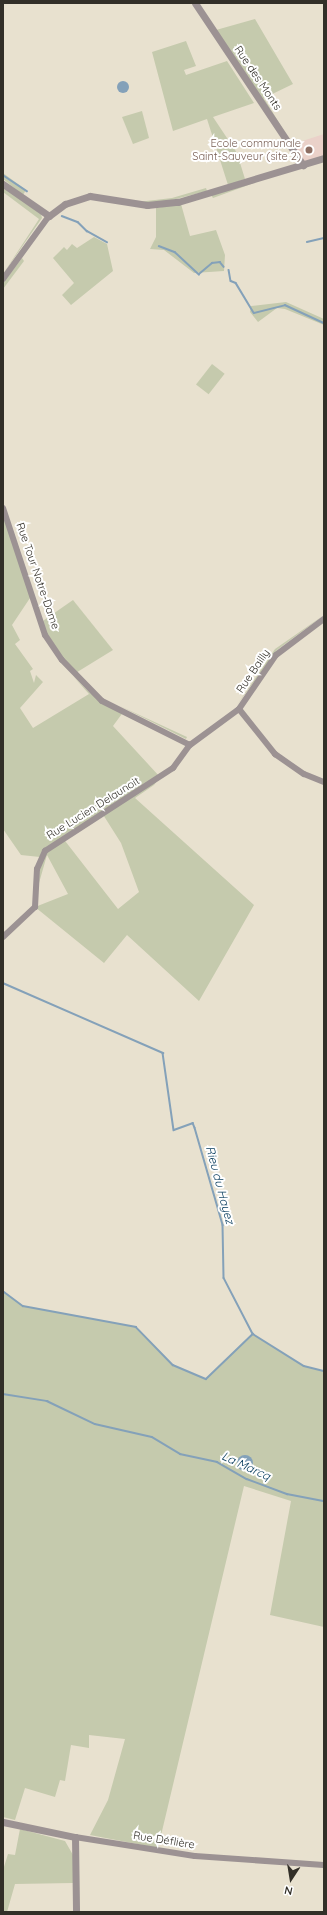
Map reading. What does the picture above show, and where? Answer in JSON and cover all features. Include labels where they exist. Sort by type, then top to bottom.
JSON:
[{"type":"street","name":"Rue des Monts","points":[[195,3],[303,165]]},
{"type":"street","points":[[3,279],[49,216],[57,208],[82,198],[99,196],[135,204],[163,204],[324,158]]},
{"type":"street","points":[[3,184],[49,216]]},
{"type":"street","name":"Rue Tour Notre-Dame","points":[[3,508],[43,629],[62,660],[102,701],[190,745]]},
{"type":"street","name":"Rue Bailly","points":[[190,745],[239,709],[276,655],[324,619]]},
{"type":"street","name":"Rue Bailly","points":[[239,709],[275,754],[304,774],[324,782]]},
{"type":"street","name":"Rue Lucien Delaunoit","points":[[3,937],[35,907],[36,869],[45,851],[173,768],[190,745]]},
{"type":"street","name":"Rue Déflière","points":[[3,1822],[76,1837],[195,1856],[324,1865]]},
{"type":"street","points":[[76,1837],[76,1912]]},
{"type":"shaded area","name":"Ecole communale Saint-Sauveur (site 2)","points":[[324,134],[324,155],[303,162],[290,145]]},
{"type":"green space","points":[[255,19],[293,84],[264,98],[292,144],[216,30]]},
{"type":"green space","points":[[186,41],[196,66],[184,70],[186,75],[227,61],[254,103],[213,117],[237,153],[245,179],[228,185],[207,119],[173,131],[152,52]]},
{"type":"green space","points":[[142,111],[149,138],[133,144],[122,117]]},
{"type":"green space","points":[[3,173],[26,190],[23,195],[3,179]]},
{"type":"green space","points":[[265,179],[213,198],[211,195]]},
{"type":"green space","points":[[3,187],[41,214],[42,218],[3,274],[39,219],[3,192]]},
{"type":"green space","points":[[206,188],[207,191],[164,202],[138,202],[172,198]]},
{"type":"green space","points":[[181,204],[190,236],[216,230],[225,255],[224,271],[194,273],[164,250],[150,249],[156,237],[156,208]]},
{"type":"green space","points":[[94,237],[107,244],[113,271],[71,305],[62,295],[74,283],[53,258],[64,247],[67,250],[72,244],[77,248]]},
{"type":"green space","points":[[22,258],[24,261],[3,289],[3,283]]},
{"type":"green space","points":[[286,302],[324,319],[324,325],[285,309],[277,308],[258,322],[250,312],[251,306]]},
{"type":"green space","points":[[212,364],[225,374],[209,394],[196,384]]},
{"type":"green space","points":[[3,508],[32,595],[12,625],[20,640],[15,644],[33,669],[30,671],[34,683],[36,675],[43,682],[20,708],[33,728],[89,694],[73,676],[90,693],[124,711],[113,726],[160,777],[154,785],[135,798],[254,905],[199,1001],[127,935],[104,963],[35,907],[68,894],[47,855],[39,883],[40,857],[21,855],[3,829]],"holes":[[[102,813],[121,843],[139,892],[118,909],[62,837]]]},
{"type":"green space","points":[[73,600],[113,650],[74,674],[40,623]]},
{"type":"green space","points":[[324,615],[277,650],[237,705],[275,649]]},
{"type":"green space","points":[[120,706],[187,737],[186,739]]},
{"type":"green space","points":[[3,1291],[23,1306],[136,1327],[173,1365],[206,1379],[253,1334],[304,1366],[324,1371],[324,1627],[270,1615],[291,1501],[244,1486],[158,1848],[90,1835],[108,1800],[125,1739],[89,1735],[89,1748],[71,1745],[65,1781],[60,1780],[55,1797],[25,1788],[15,1820],[3,1817]]},
{"type":"green space","points":[[20,1829],[65,1841],[73,1855],[73,1883],[15,1884],[7,1912],[3,1912],[3,1870],[8,1854],[15,1855]]},
{"type":"water","points":[[123,81],[127,83],[129,87],[127,91],[123,93],[119,91],[117,87],[119,83]]},
{"type":"water","points":[[245,1455],[251,1457],[253,1463],[251,1469],[245,1471],[239,1469],[237,1463],[239,1457]]},
{"type":"waterway","points":[[3,175],[27,191]]},
{"type":"waterway","points":[[62,216],[78,222],[87,231],[107,242]]},
{"type":"waterway","points":[[307,242],[324,238]]},
{"type":"waterway","points":[[159,246],[175,252],[199,274],[212,263],[220,262],[224,267]]},
{"type":"waterway","points":[[229,270],[231,281],[236,283],[254,313],[285,305],[324,323]]},
{"type":"waterway","name":"Rieu du Hayez","points":[[3,983],[163,1053],[174,1130],[193,1123],[195,1128],[223,1225],[224,1278],[253,1334]]},
{"type":"waterway","points":[[3,1291],[23,1306],[136,1327],[173,1365],[206,1379],[253,1334],[304,1366],[324,1371]]},
{"type":"waterway","name":"La Marcq","points":[[3,1394],[47,1401],[95,1424],[152,1437],[180,1454],[217,1462],[247,1479],[287,1494],[324,1501]]},
{"type":"place","name":"Ecole communale Saint-Sauveur (site 2)","points":[[309,150]]}]
